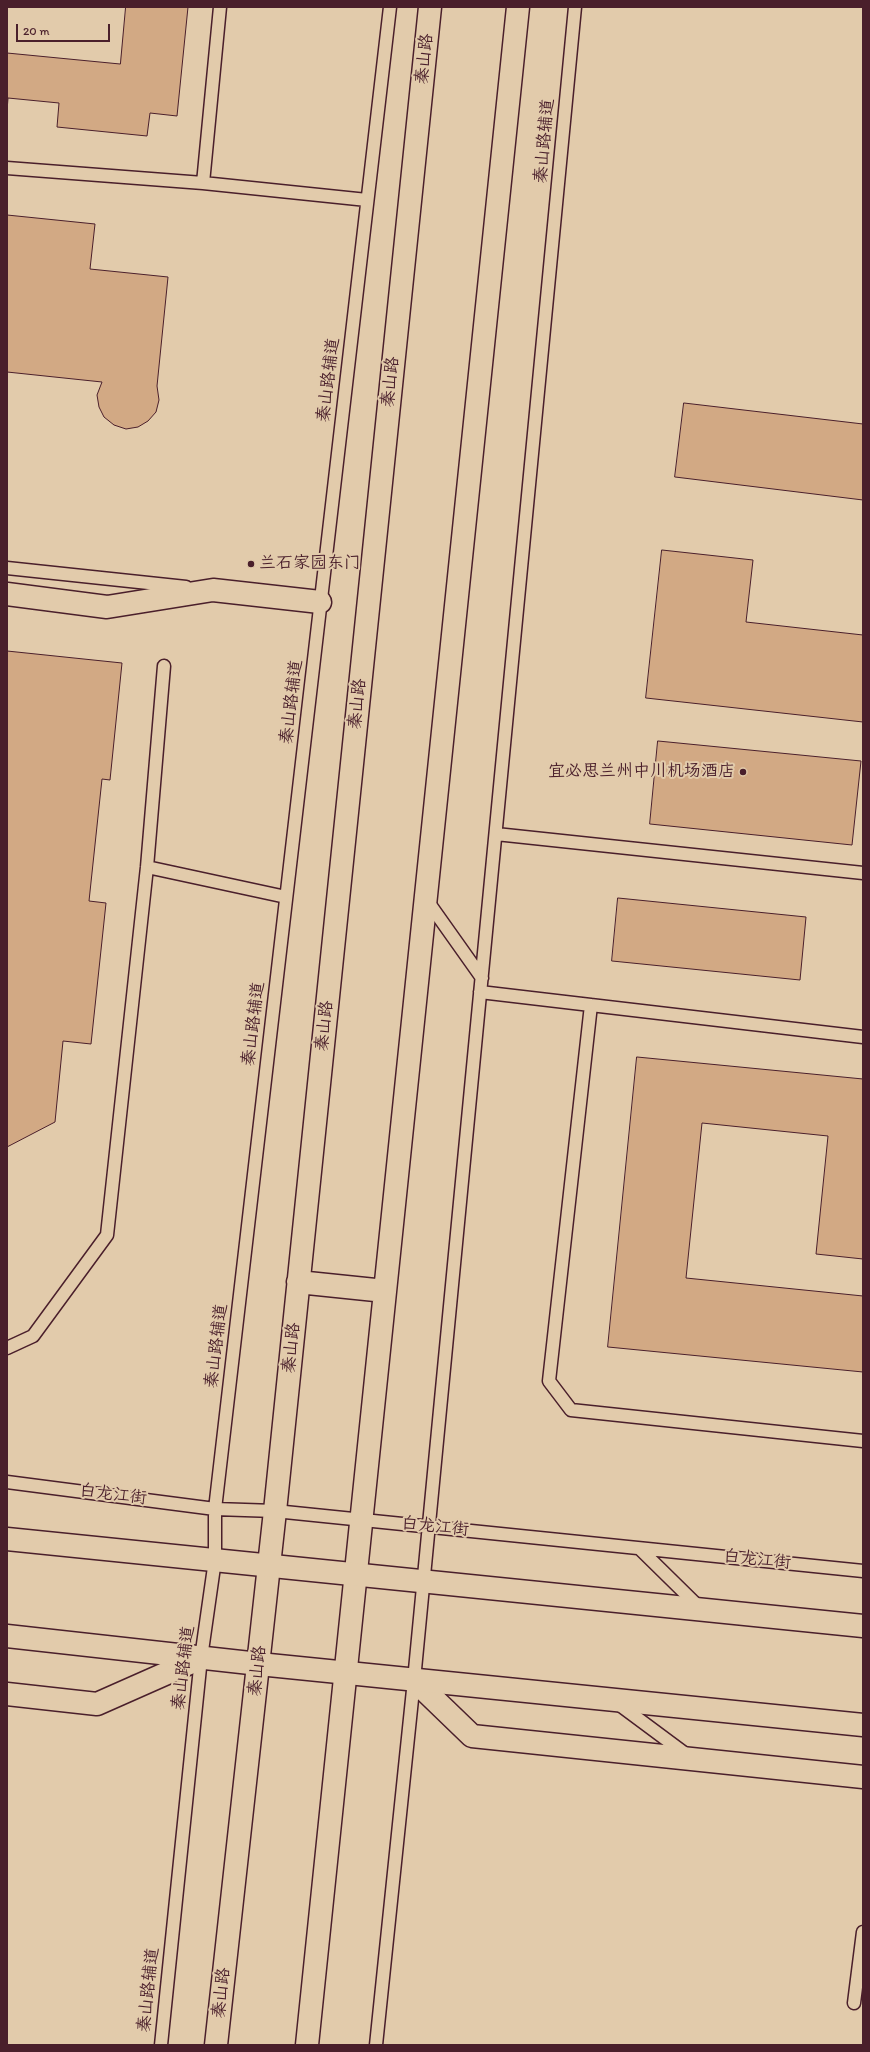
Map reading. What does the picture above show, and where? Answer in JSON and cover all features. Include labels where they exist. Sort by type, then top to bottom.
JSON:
[{"type":"street","name":"秦山路","points":[[216,2045],[259,1664],[430,7]]},
{"type":"street","points":[[307,2045],[518,7]]},
{"type":"street","points":[[7,594],[107,607],[213,590],[320,602]]},
{"type":"street","points":[[298,1282],[385,1291]]},
{"type":"street","points":[[7,1539],[863,1626]]},
{"type":"street","points":[[7,1636],[201,1658],[863,1725]]},
{"type":"street","points":[[7,1694],[97,1704],[201,1658]]},
{"type":"street","points":[[414,1680],[472,1736],[863,1777]]},
{"type":"lane","points":[[203,183],[220,7]]},
{"type":"lane","name":"秦山路辅道","points":[[161,2045],[201,1658],[215,1560],[215,1509],[390,7]]},
{"type":"lane","name":"秦山路辅道","points":[[376,2045],[424,1582],[575,7]]},
{"type":"lane","points":[[7,168],[203,183],[367,200]]},
{"type":"lane","points":[[7,568],[213,590]]},
{"type":"lane","points":[[7,1348],[33,1336],[107,1235],[147,867],[164,666]]},
{"type":"lane","points":[[496,834],[863,873]]},
{"type":"lane","points":[[147,867],[286,897]]},
{"type":"lane","points":[[426,899],[482,978]]},
{"type":"lane","points":[[480,992],[863,1037]]},
{"type":"lane","points":[[591,1005],[549,1381],[571,1410],[863,1441]]},
{"type":"lane","name":"白龙江街","points":[[7,1482],[215,1509],[275,1511],[863,1571]]},
{"type":"lane","points":[[640,1549],[702,1609]]},
{"type":"lane","points":[[611,1699],[693,1759]]},
{"type":"lane","points":[[854,2003],[863,1932]]},
{"type":"building","points":[[126,7],[188,7],[177,116],[150,113],[147,136],[57,127],[59,103],[8,98],[7,111],[7,53],[120,64]]},
{"type":"building","points":[[7,215],[95,224],[90,269],[168,277],[157,386],[159,400],[156,412],[148,421],[138,427],[126,429],[114,425],[104,417],[99,407],[97,395],[102,382],[7,372]]},
{"type":"building","points":[[684,403],[863,424],[863,500],[675,477]]},
{"type":"building","points":[[662,550],[753,560],[746,622],[863,635],[863,722],[646,698]]},
{"type":"building","points":[[7,651],[122,663],[110,780],[102,779],[89,901],[106,903],[91,1044],[63,1041],[55,1122],[7,1147]]},
{"type":"building","points":[[658,741],[861,761],[852,845],[650,824]]},
{"type":"building","points":[[618,898],[806,917],[800,980],[612,961]]},
{"type":"building","points":[[637,1057],[863,1079],[863,1259],[816,1254],[828,1136],[702,1123],[686,1278],[863,1296],[863,1372],[608,1347]]},
{"type":"place","name":"兰石家园东门","points":[[251,564]]},
{"type":"place","name":"宜必思兰州中川机场酒店","points":[[743,772]]}]
